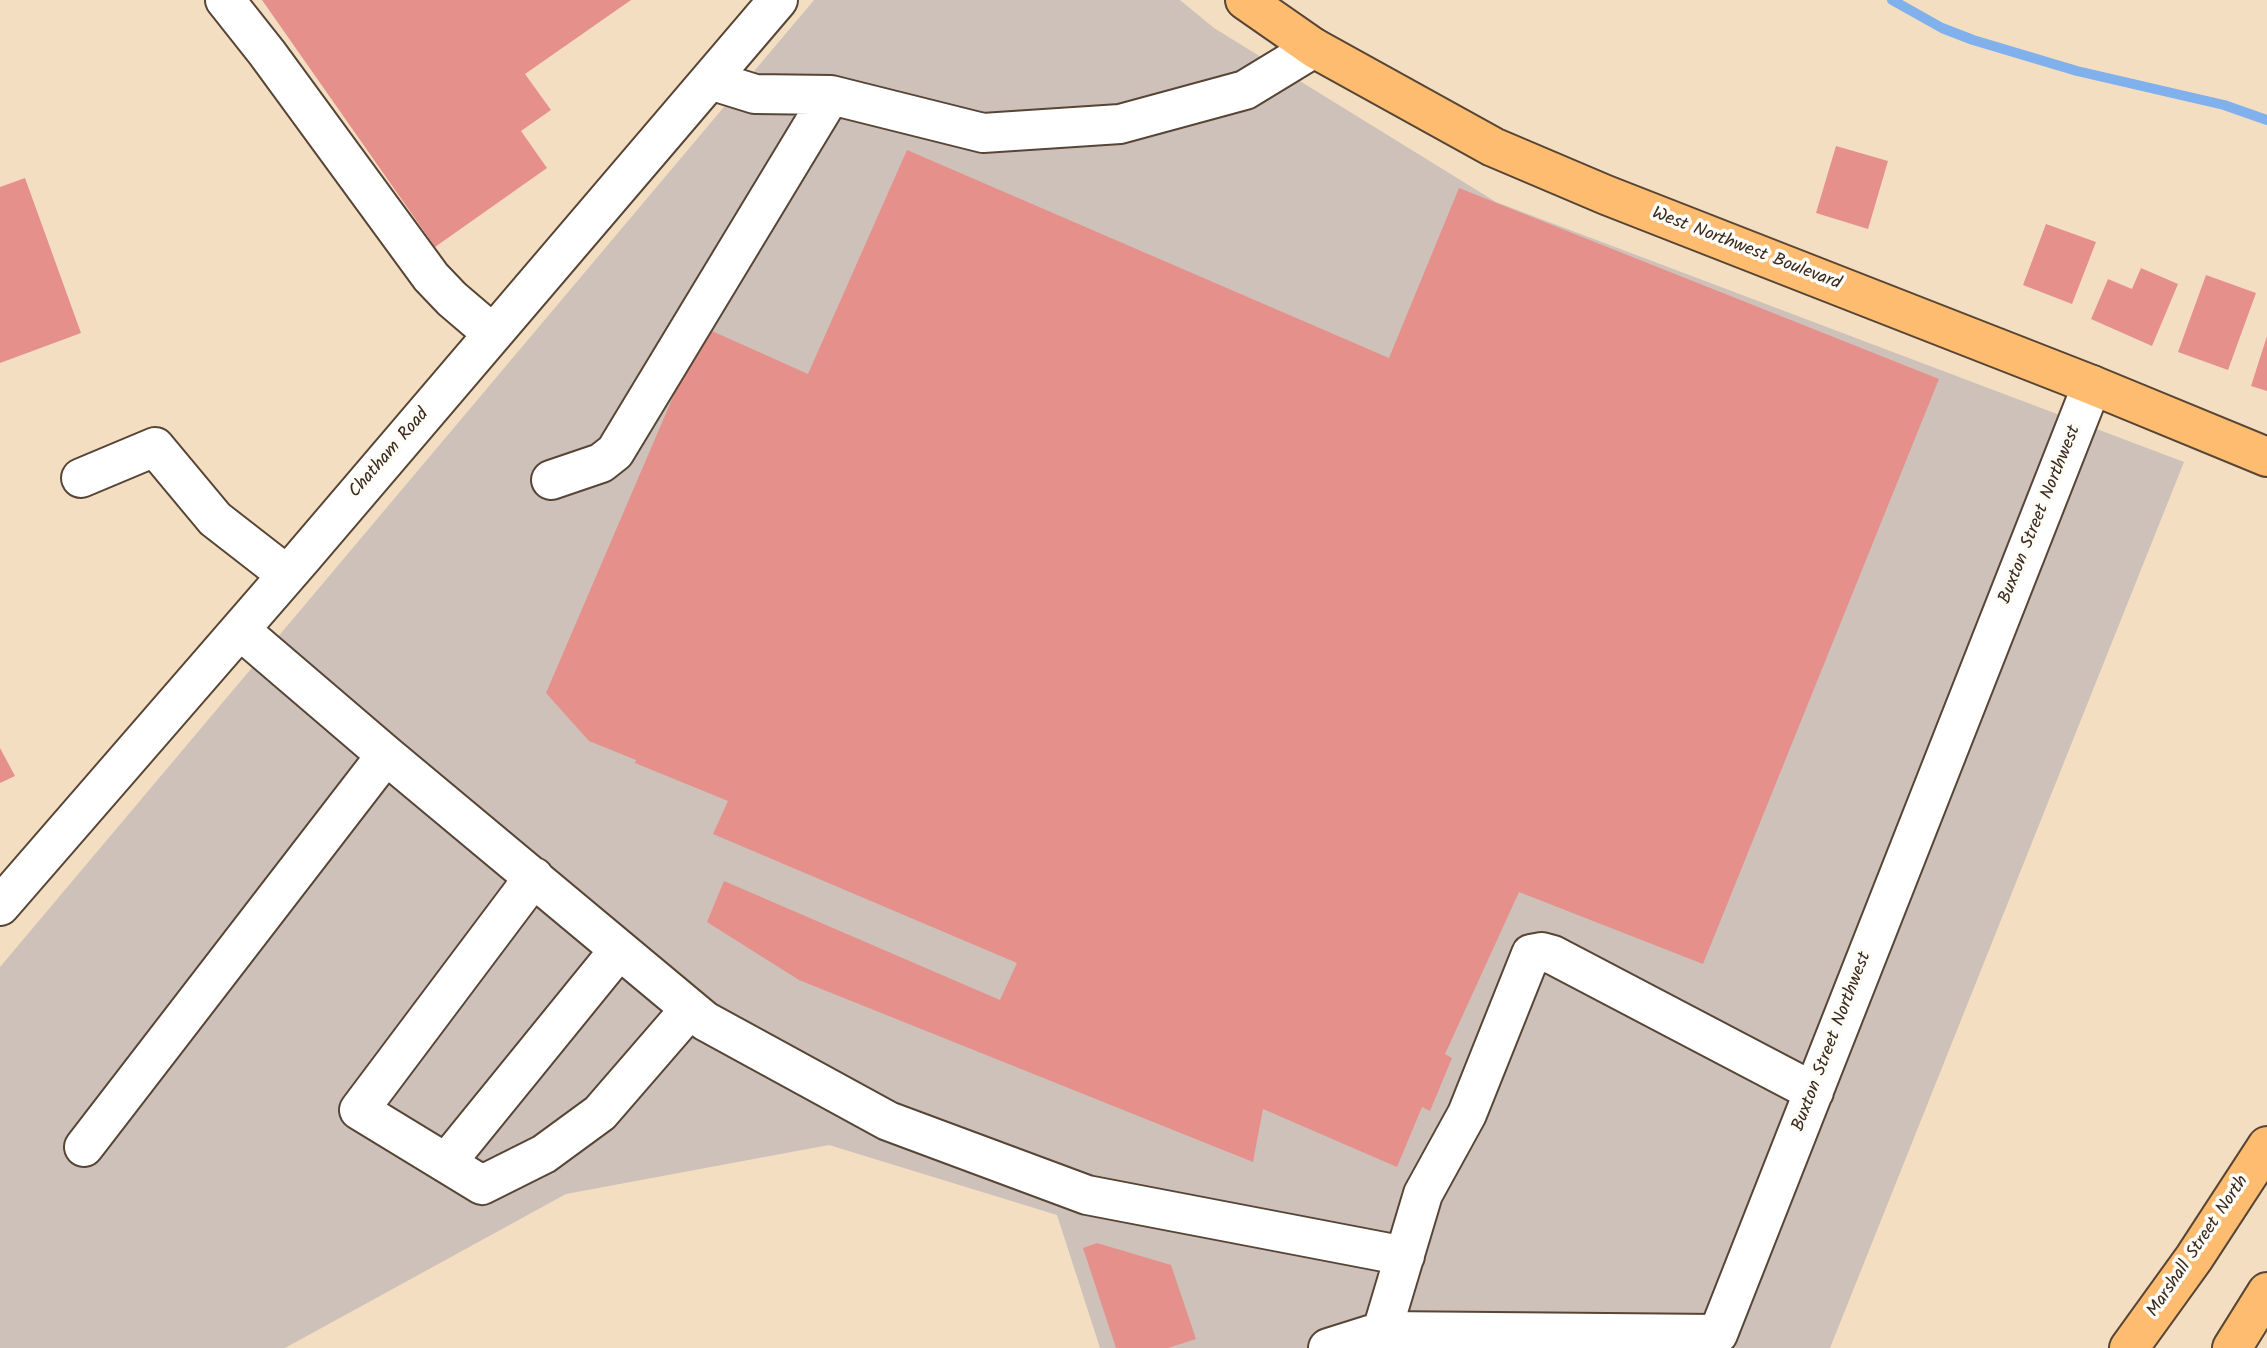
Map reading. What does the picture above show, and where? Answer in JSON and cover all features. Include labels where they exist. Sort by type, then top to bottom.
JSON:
[{"type":"main road","name":"West Northwest Boulevard","points":[[1245,0],[1314,48],[1493,147],[1619,200],[2092,385],[2267,457]]},
{"type":"main road","name":"Marshall Street North","points":[[2129,1348],[2194,1258],[2267,1146]]},
{"type":"main road","points":[[2232,1348],[2267,1292]]},
{"type":"street","points":[[226,0],[431,277],[493,334]]},
{"type":"street","name":"Chatham Road","points":[[0,906],[240,630],[778,0]]},
{"type":"street","points":[[710,80],[755,94],[831,95],[983,133],[1120,124],[1245,90],[1314,48]]},
{"type":"street","points":[[551,480],[601,463],[615,452],[831,95]]},
{"type":"street","name":"Buxton Street Northwest","points":[[1328,1348],[1384,1340],[1718,1334],[2092,385]]},
{"type":"street","points":[[81,478],[155,447],[215,519],[287,575]]},
{"type":"street","points":[[240,630],[705,1021],[888,1121],[1087,1195],[1405,1256]]},
{"type":"street","points":[[84,1147],[386,755]]},
{"type":"street","points":[[534,877],[359,1110],[482,1185],[544,1154],[600,1113],[690,1009]]},
{"type":"street","points":[[446,1163],[619,950]]},
{"type":"street","points":[[1384,1340],[1423,1194],[1467,1114],[1531,954],[1542,951],[1553,955],[1814,1092]]},
{"type":"shaded area","points":[[814,0],[1180,0],[1214,28],[1496,202],[2184,462],[1830,1348],[1100,1348],[1057,1215],[829,1145],[566,1194],[285,1348],[0,1348],[0,967]]},
{"type":"building","points":[[262,0],[631,0],[525,74],[551,110],[521,131],[547,168],[435,247]]},
{"type":"building","points":[[1836,146],[1888,161],[1868,229],[1816,213]]},
{"type":"building","points":[[907,150],[1389,358],[1459,188],[1939,379],[1703,964],[1519,892],[1445,1054],[1452,1058],[1430,1111],[1422,1107],[1397,1167],[1263,1109],[1253,1162],[799,980],[707,922],[724,881],[1000,1000],[1017,963],[713,834],[728,801],[589,741],[546,693],[703,327],[808,374]]},
{"type":"building","points":[[25,178],[81,333],[0,363],[0,187]]},
{"type":"building","points":[[2046,224],[2096,242],[2072,304],[2023,285]]},
{"type":"building","points":[[2141,268],[2178,284],[2152,346],[2091,319],[2108,279],[2132,289]]},
{"type":"building","points":[[2206,275],[2256,293],[2228,370],[2178,352]]},
{"type":"building","points":[[2267,336],[2267,391],[2251,386]]},
{"type":"building","points":[[0,748],[15,776],[0,783]]},
{"type":"building","points":[[1097,1243],[1171,1265],[1196,1339],[1168,1348],[1116,1348],[1083,1248]]},
{"type":"waterway","points":[[1892,0],[1942,28],[1973,40],[2077,71],[2224,105],[2267,120]]}]
